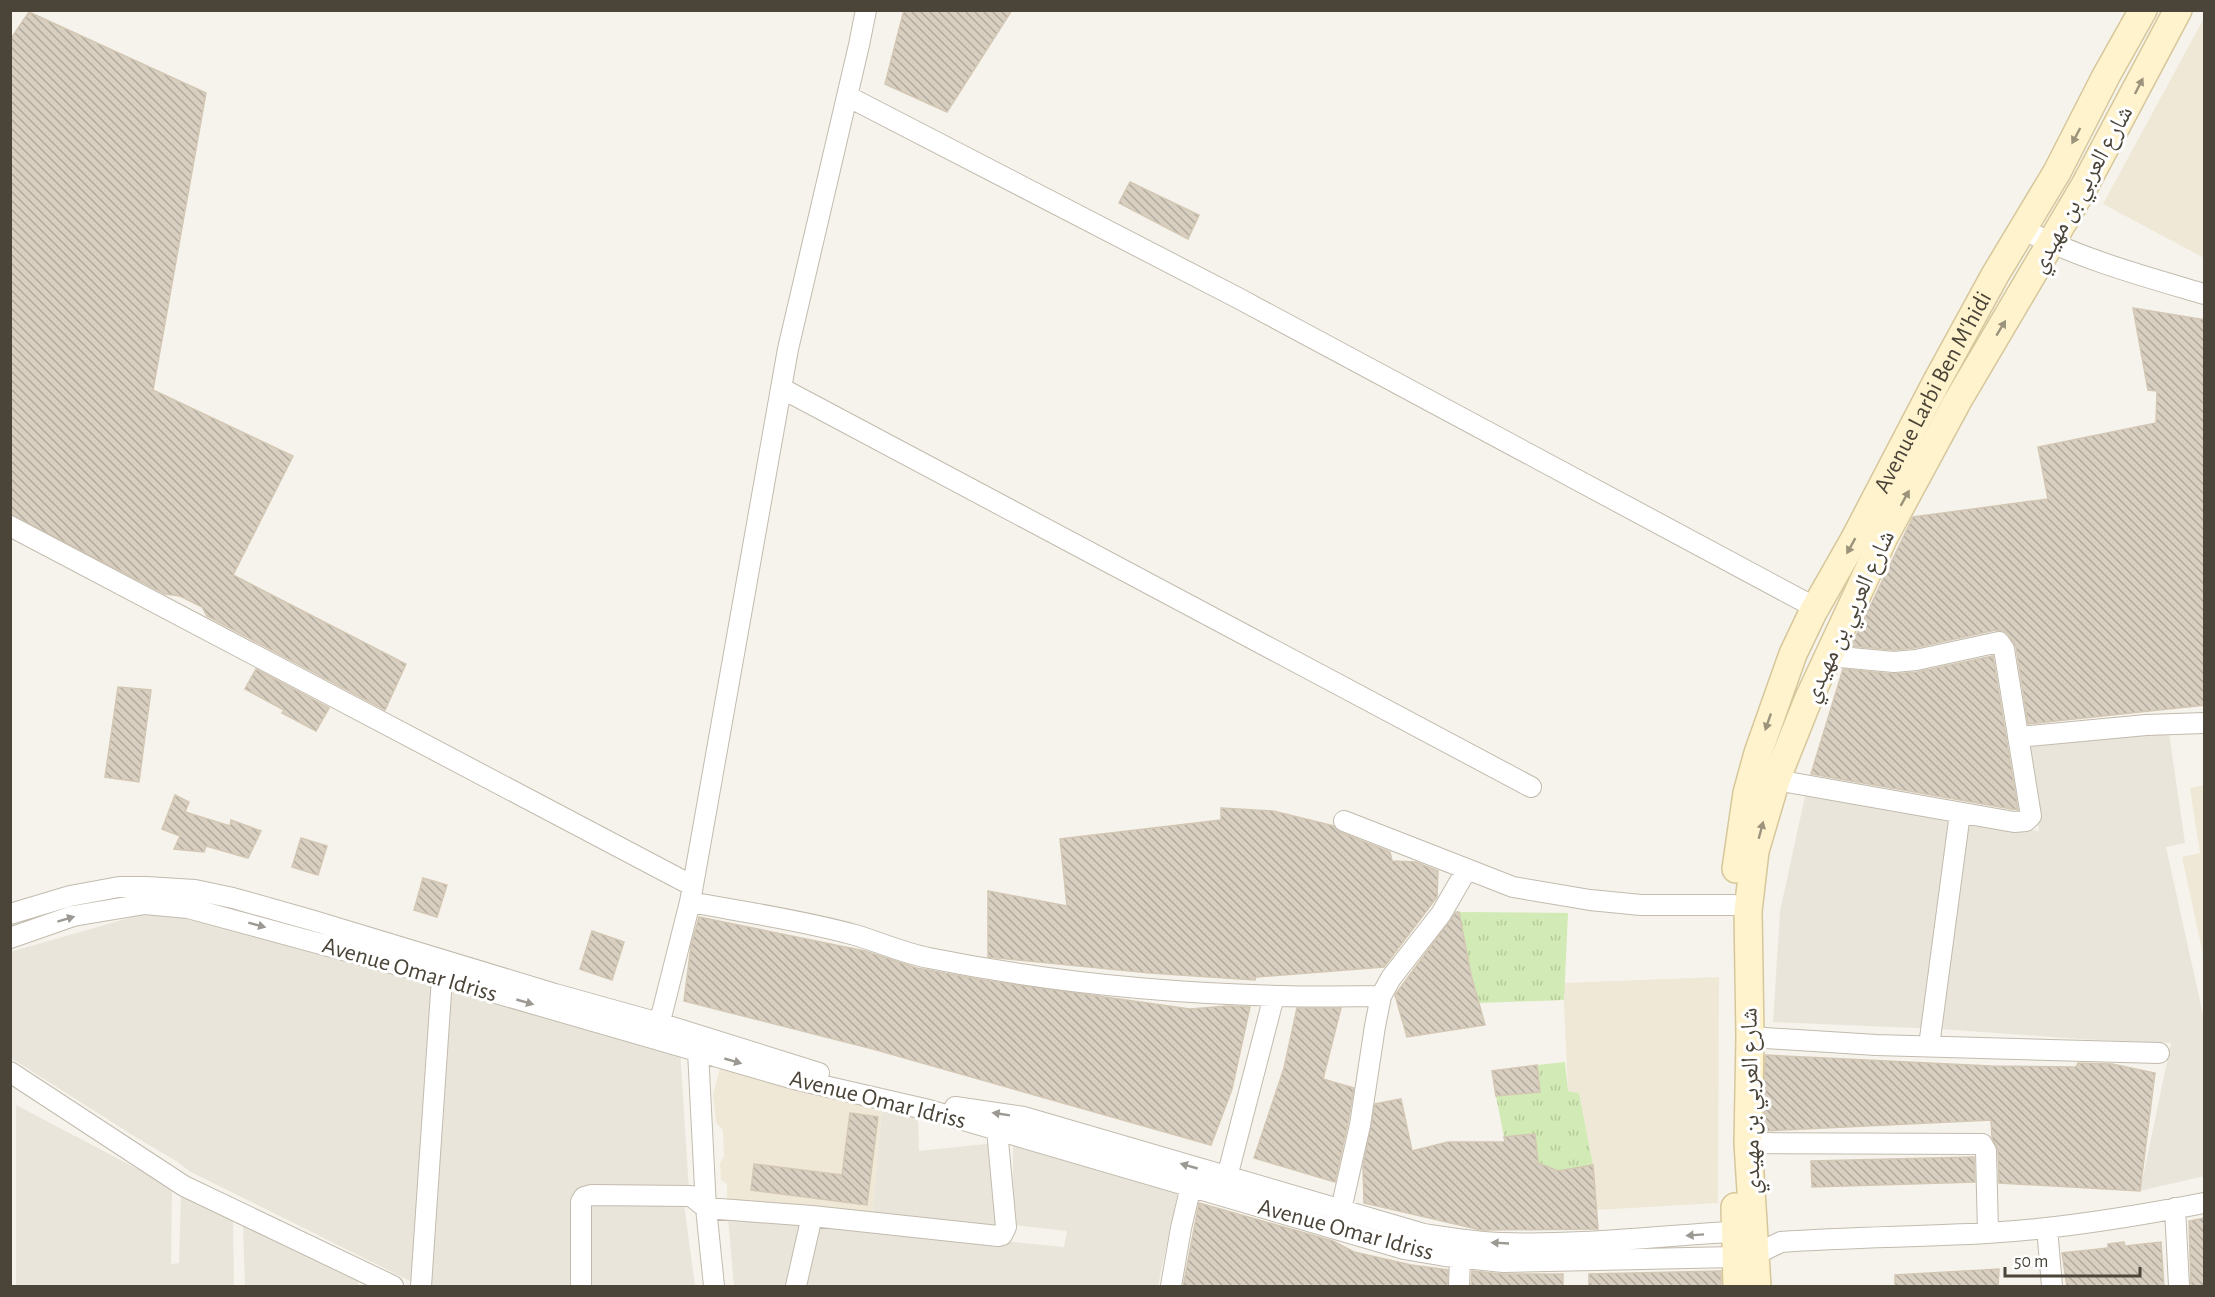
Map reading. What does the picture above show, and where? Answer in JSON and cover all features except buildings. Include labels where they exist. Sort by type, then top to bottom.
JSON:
[{"type":"main road","name":"Avenue Larbi Ben M'hidi","points":[[1737,1287],[1744,1244],[1731,1007],[1733,887],[1748,793],[1758,753],[1793,654],[1816,608],[1969,323],[2057,172],[2143,10]]},
{"type":"main road","name":"شارع العربي بن مهيدي","points":[[1757,1287],[1744,1244],[1750,1037],[1748,911],[1755,851],[1776,780],[1788,746],[1884,537],[1957,402],[2107,146],[2178,10]]},
{"type":"street","points":[[658,1031],[690,893],[781,388],[866,10]]},
{"type":"street","points":[[847,96],[1238,297],[1816,608]]},
{"type":"street","points":[[2023,229],[2051,244],[2098,262],[2205,294]]},
{"type":"street","points":[[781,388],[1532,787]]},
{"type":"street","points":[[10,526],[690,893],[854,935],[926,958],[1005,972],[1142,989],[1274,996],[1381,996]]},
{"type":"street","points":[[1776,780],[2014,822],[2029,820],[2032,813],[2004,649],[1997,641],[1905,661],[1865,661],[1829,656]]},
{"type":"street","points":[[2018,736],[2146,725],[2205,723]]},
{"type":"street","points":[[1929,1046],[1960,813]]},
{"type":"street","points":[[1344,821],[1513,887],[1590,900],[1641,905],[1734,905]]},
{"type":"street","points":[[1339,1219],[1360,1125],[1381,996],[1391,978],[1441,914],[1467,869]]},
{"type":"street","points":[[10,914],[70,896],[107,889],[146,887],[195,890],[253,903],[402,946],[658,1031],[812,1072],[855,1081],[905,1099],[1024,1118],[1227,1177],[1339,1219],[1424,1234],[1499,1243],[1610,1241],[1744,1244],[1989,1233],[2047,1228],[2102,1222],[2205,1203]]},
{"type":"street","name":"Avenue Omar Idriss","points":[[10,938],[73,916],[145,904],[188,908],[442,978],[658,1031],[699,1051],[794,1079],[929,1110],[1191,1186],[1339,1219],[1404,1249],[1460,1258],[1537,1262],[1744,1244]]},
{"type":"street","points":[[421,1287],[442,978]]},
{"type":"street","points":[[1227,1177],[1274,996]]},
{"type":"street","points":[[1750,1037],[1929,1046],[2159,1053]]},
{"type":"street","points":[[699,1051],[706,1208],[714,1287]]},
{"type":"street","points":[[10,1072],[183,1186],[365,1279],[393,1287]]},
{"type":"street","points":[[581,1287],[581,1202],[586,1196],[692,1196],[706,1208],[1002,1235],[1006,1227],[997,1130]]},
{"type":"street","points":[[1748,1143],[1982,1144],[1986,1151],[1989,1233]]},
{"type":"street","points":[[1171,1287],[1181,1227],[1191,1186]]},
{"type":"street","points":[[2175,1208],[2179,1287]]},
{"type":"street","points":[[796,1287],[812,1216]]},
{"type":"street","points":[[2047,1228],[2052,1287]]},
{"type":"street","points":[[1459,1287],[1460,1258]]},
{"type":"shaded area","points":[[2204,18],[2204,258],[2103,204]]},
{"type":"shaded area","points":[[2169,733],[2185,843],[2166,847],[2204,1019],[2204,1176],[2140,1191],[2171,1043],[1940,1029],[1773,1022],[1780,911],[1807,787],[1965,820],[2039,831],[2028,742]]},
{"type":"shaded area","points":[[2204,785],[2204,959],[2182,857],[2200,853],[2190,788]]},
{"type":"shaded area","points":[[161,912],[435,983],[416,1284],[189,1171],[11,1058],[10,952],[136,916]]},
{"type":"shaded area","points":[[1719,977],[1718,1203],[1597,1210],[1593,1165],[1579,1093],[1568,1091],[1563,983]]},
{"type":"shaded area","points":[[448,985],[680,1048],[689,1191],[577,1190],[576,1286],[427,1286]]},
{"type":"shaded area","points":[[721,1064],[882,1108],[872,1216],[727,1201],[727,1184],[721,1180],[720,1163],[724,1156],[723,1130],[716,1123],[713,1095]]},
{"type":"shaded area","points":[[16,1105],[172,1187],[171,1264],[179,1263],[181,1193],[233,1219],[234,1286],[16,1286]]},
{"type":"shaded area","points":[[882,1108],[918,1118],[919,1151],[995,1143],[1001,1230],[872,1216]]},
{"type":"shaded area","points":[[1013,1144],[1179,1187],[1158,1286],[803,1286],[816,1222],[1064,1247],[1067,1231],[1013,1225]]},
{"type":"shaded area","points":[[588,1202],[684,1204],[695,1286],[588,1286]]},
{"type":"shaded area","points":[[728,1218],[803,1220],[791,1286],[734,1286]]},
{"type":"shaded area","points":[[243,1226],[359,1280],[358,1286],[245,1286]]},
{"type":"green space","points":[[1459,912],[1568,913],[1564,1000],[1479,1003],[1471,975]]},
{"type":"green space","points":[[1565,1062],[1568,1091],[1579,1093],[1593,1165],[1558,1171],[1538,1163],[1504,1137],[1496,1096],[1540,1092],[1537,1065]]}]
